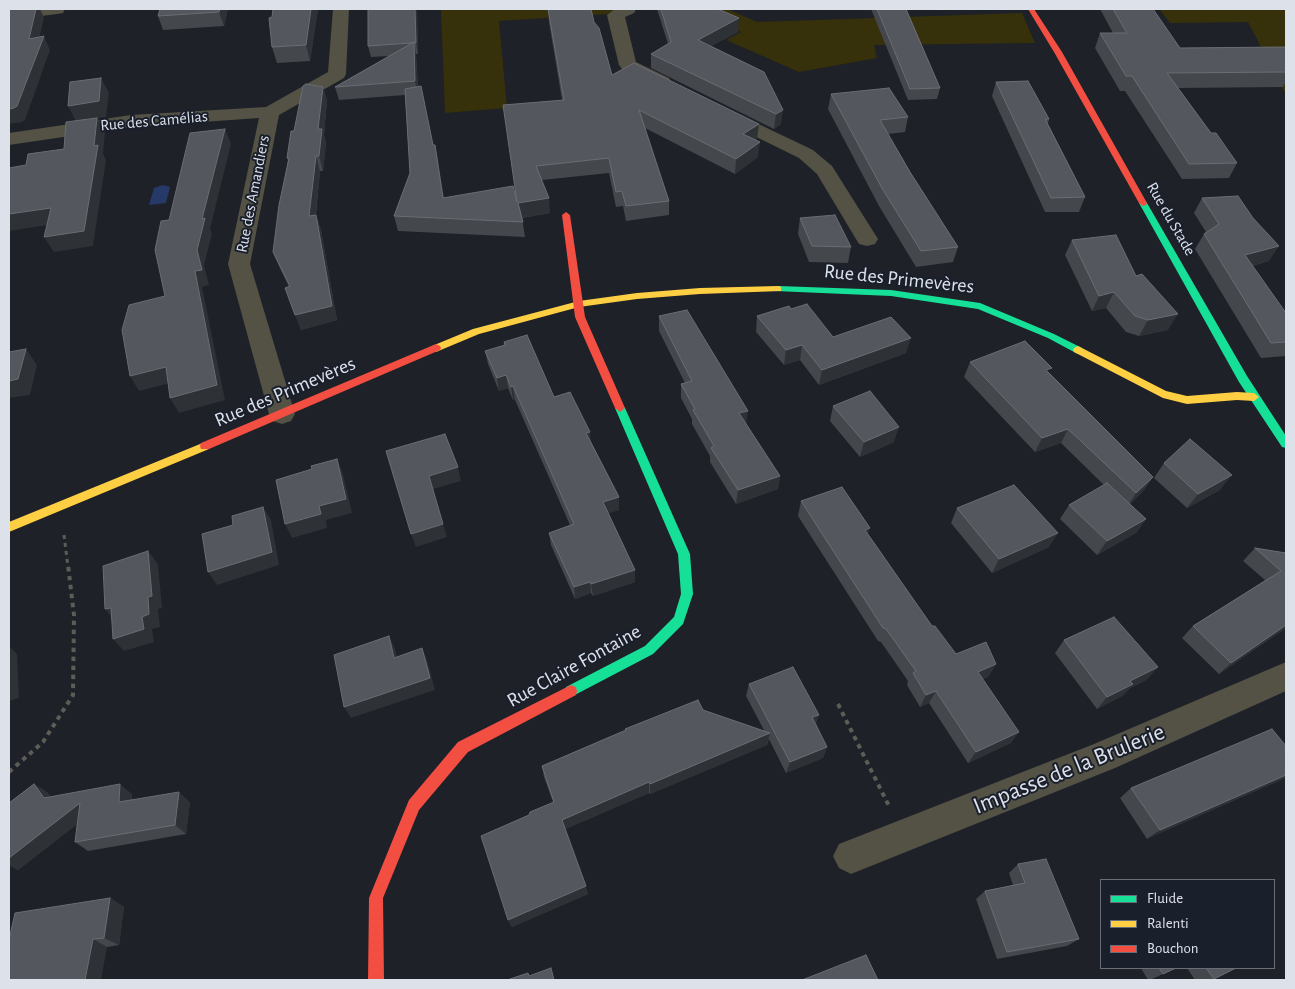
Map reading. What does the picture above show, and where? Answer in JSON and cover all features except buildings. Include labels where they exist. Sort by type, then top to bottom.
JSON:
[{"type":"street","points":[[9,15],[57,9]]},
{"type":"street","name":"Rue des Amandiers","points":[[282,414],[240,264],[270,112],[338,74],[341,9]]},
{"type":"street","points":[[628,9],[616,15],[628,65],[682,92]]},
{"type":"street","name":"Rue du Stade","points":[[1031,9],[1254,397],[1286,444]]},
{"type":"street","points":[[708,105],[806,154],[825,170],[866,239]]},
{"type":"street","name":"Rue des Camélias","points":[[9,139],[131,121],[270,112]]},
{"type":"street","points":[[566,215],[579,304]]},
{"type":"street","name":"Rue des Primevères","points":[[9,527],[476,331],[579,304],[700,291],[797,288],[891,293],[980,306],[1051,336],[1163,394],[1188,400],[1238,396],[1254,397]]},
{"type":"street","name":"Rue Claire Fontaine","points":[[376,980],[376,898],[414,805],[463,747],[649,650],[680,620],[687,594],[684,554],[580,316],[579,304]]},
{"type":"street","name":"Impasse de la Brulerie","points":[[851,856],[1103,757],[1286,676]]},
{"type":"path","points":[[9,772],[43,742],[73,695],[74,615],[61,505]]},
{"type":"path","points":[[838,704],[904,835]]},
{"type":"shaded area","points":[[441,9],[619,9],[608,14],[499,21],[507,108],[445,113]]},
{"type":"shaded area","points":[[693,9],[727,9],[757,22],[1022,13],[1035,43],[874,45],[877,58],[799,72],[726,40],[741,32]]},
{"type":"shaded area","points":[[1159,9],[1286,9],[1286,95],[1248,22],[1170,23]]},
{"type":"water","points":[[163,185],[170,187],[166,203],[149,205],[154,188]]},
{"type":"traffic: fast","points":[[1143,203],[1243,379],[1286,444]]},
{"type":"traffic: fast","points":[[778,289],[891,293],[980,306],[1051,336],[1078,350]]},
{"type":"traffic: fast","points":[[571,691],[649,650],[679,620],[687,594],[684,554],[620,408]]},
{"type":"traffic: slow","points":[[436,348],[476,331],[579,304],[637,296],[700,291],[778,289]]},
{"type":"traffic: slow","points":[[1078,350],[1163,394],[1187,400],[1237,396],[1254,397]]},
{"type":"traffic: slow","points":[[9,527],[205,446]]},
{"type":"traffic: jam","points":[[1031,9],[1058,52],[1143,203]]},
{"type":"traffic: jam","points":[[566,215],[580,317],[620,408]]},
{"type":"traffic: jam","points":[[205,446],[436,348]]},
{"type":"traffic: jam","points":[[376,980],[376,898],[414,805],[463,747],[571,691]]}]
